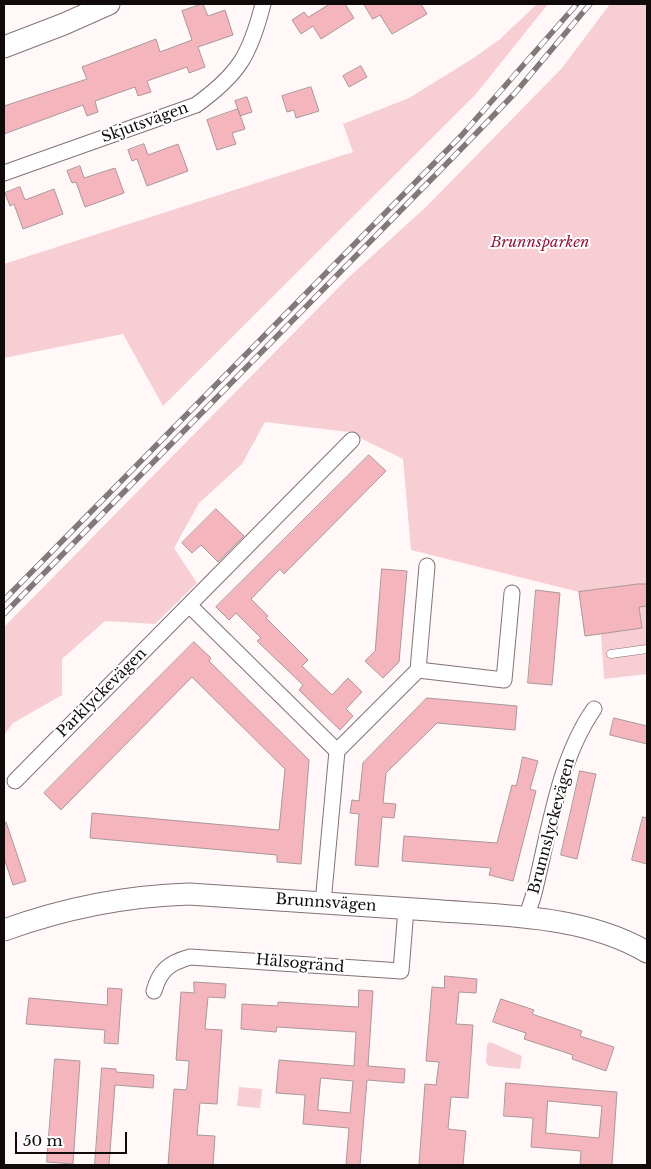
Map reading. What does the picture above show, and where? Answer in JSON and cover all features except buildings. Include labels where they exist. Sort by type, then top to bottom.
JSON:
[{"type":"street","points":[[4,47],[109,4]]},
{"type":"street","name":"Skjutsvägen","points":[[4,173],[196,105],[222,86],[236,71],[252,41],[263,4]]},
{"type":"street","name":"Parklyckevägen","points":[[14,781],[352,440]]},
{"type":"street","points":[[323,903],[337,751],[418,670],[426,566]]},
{"type":"street","points":[[418,670],[504,680],[512,593]]},
{"type":"street","points":[[189,605],[337,751]]},
{"type":"street","name":"Brunnslyckevägen","points":[[526,918],[537,882],[564,770],[582,727],[594,709]]},
{"type":"street","name":"Brunnsvägen","points":[[4,930],[46,915],[99,902],[150,895],[189,894],[526,918],[593,930],[624,939],[647,952]]},
{"type":"street","name":"Hälsogränd","points":[[154,990],[164,968],[175,961],[190,957],[402,971],[406,909]]},
{"type":"lane","points":[[611,654],[647,649]]},
{"type":"green space","points":[[537,4],[548,4],[476,94],[163,406],[123,334],[4,358],[4,264],[353,152],[343,124],[409,98],[499,40]]},
{"type":"green space","name":"Brunnsparken","points":[[610,4],[647,4],[647,674],[604,679],[601,634],[585,636],[579,592],[411,550],[403,459],[348,432],[265,422],[242,464],[199,503],[174,548],[197,583],[155,624],[105,621],[62,659],[62,695],[13,723],[4,735],[4,627],[347,279],[427,206],[562,68]]},
{"type":"green space","points":[[490,1042],[522,1056],[520,1069],[489,1066],[486,1062],[487,1045]]},
{"type":"green space","points":[[239,1087],[262,1089],[260,1108],[237,1106]]},
{"type":"railway","points":[[4,600],[461,136],[577,4]]},
{"type":"railway","points":[[4,614],[467,143],[515,93],[590,4]]}]
